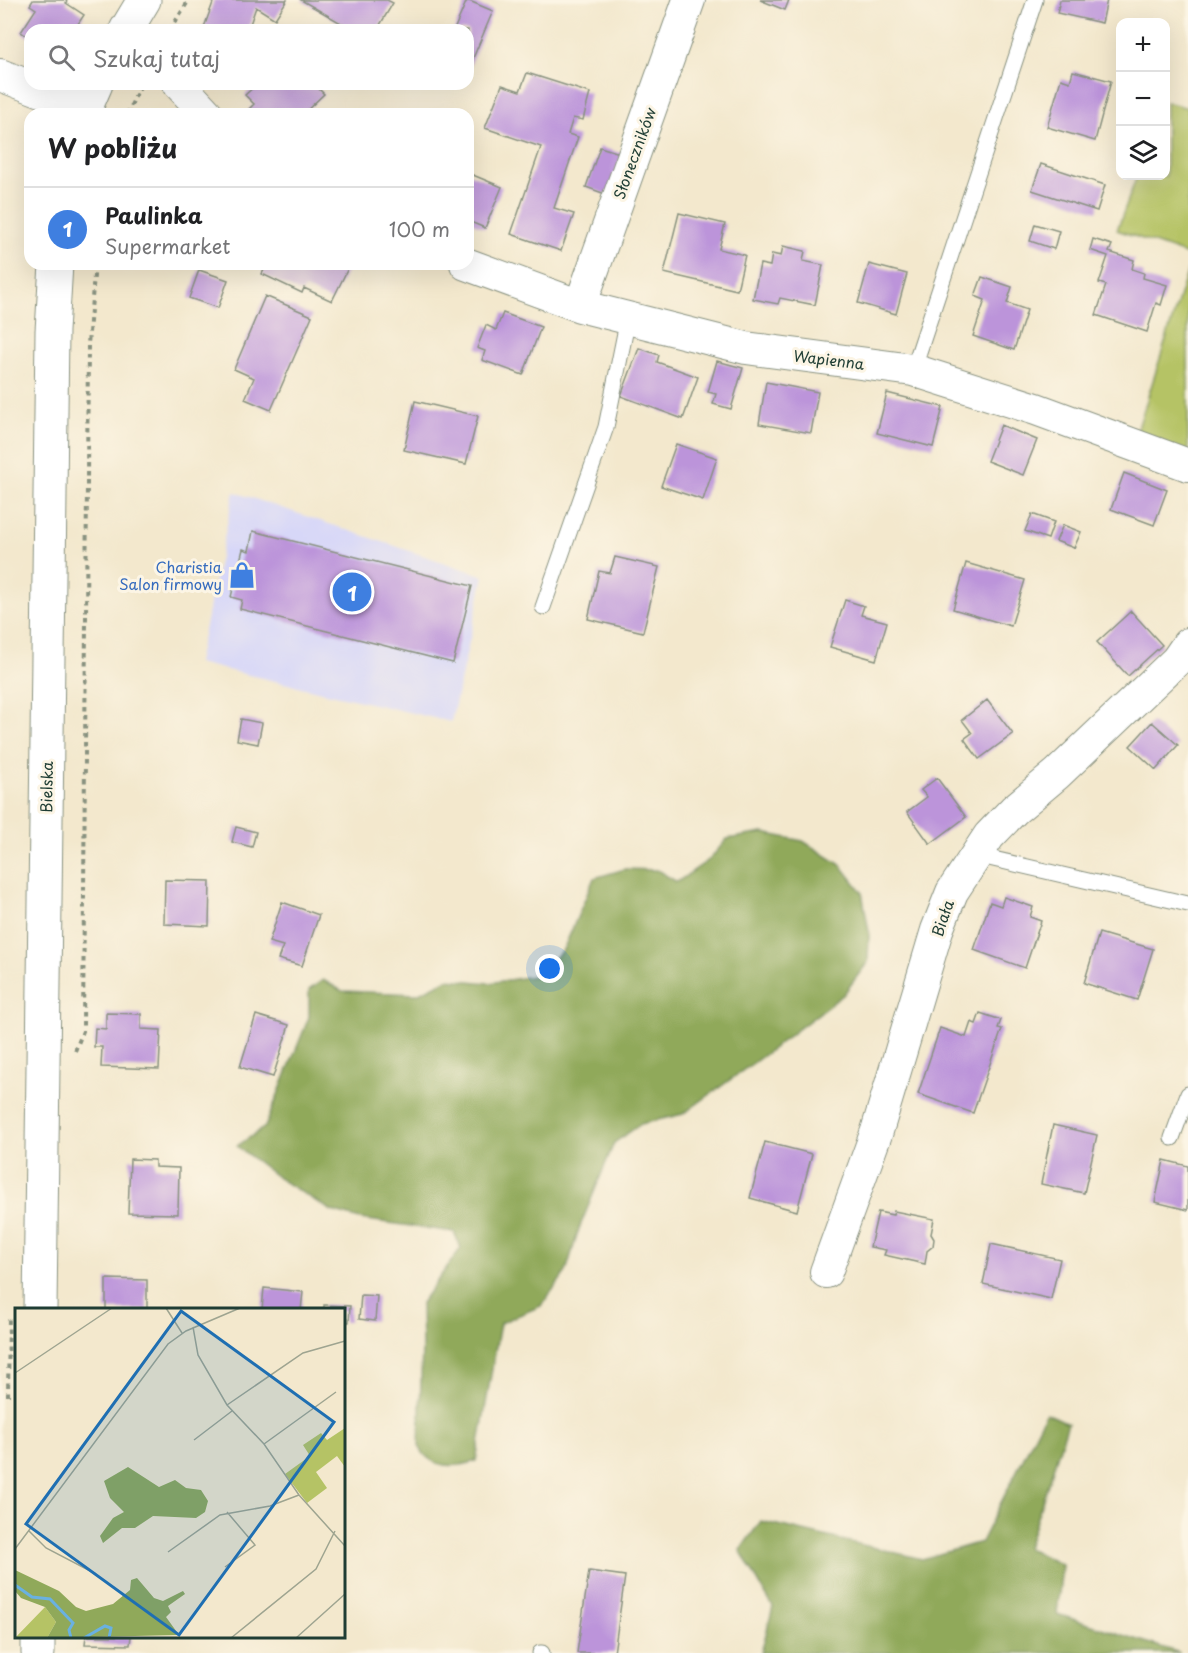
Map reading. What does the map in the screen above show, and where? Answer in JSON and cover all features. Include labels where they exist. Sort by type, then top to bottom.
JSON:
[{"type":"main road","points":[[130,24],[144,0]]},
{"type":"main road","name":"Bielska","points":[[40,1308],[52,331],[56,270]]},
{"type":"street","name":"Słoneczników","points":[[580,306],[689,0]]},
{"type":"street","points":[[0,75],[24,82]]},
{"type":"street","points":[[49,90],[88,102]]},
{"type":"street","points":[[185,90],[201,108]]},
{"type":"street","name":"Wapienna","points":[[474,267],[580,306],[746,348],[913,370],[1036,409],[1188,465]]},
{"type":"street","name":"Biała","points":[[826,1272],[877,1131],[937,930],[952,892],[989,836],[1014,810],[1057,774],[1169,668],[1188,644]]},
{"type":"lane","points":[[913,370],[1035,0]]},
{"type":"lane","points":[[543,607],[606,427],[628,318]]},
{"type":"lane","points":[[976,855],[1188,903]]},
{"type":"lane","points":[[1172,1138],[1188,1095]]},
{"type":"path","points":[[174,24],[189,0]]},
{"type":"path","points":[[130,108],[138,90]]},
{"type":"path","points":[[71,1062],[83,1031],[88,344],[94,270]]},
{"type":"shaded area","points":[[234,492],[484,576],[451,722],[197,663]]},
{"type":"green space","points":[[1170,103],[1188,108],[1188,255],[1117,230],[1136,180],[1170,180]]},
{"type":"green space","points":[[1188,270],[1188,465],[1133,444]]},
{"type":"green space","points":[[763,833],[803,841],[841,865],[862,892],[869,932],[868,962],[843,995],[683,1114],[641,1124],[614,1143],[579,1229],[566,1272],[541,1306],[500,1323],[476,1461],[452,1466],[433,1461],[419,1446],[421,1303],[461,1248],[454,1232],[360,1219],[332,1211],[281,1180],[237,1146],[265,1127],[309,1017],[309,990],[323,980],[342,991],[417,994],[448,979],[489,983],[540,975],[564,948],[594,878],[625,869],[657,870],[677,882],[710,859],[727,839]]},
{"type":"green space","points":[[1046,1413],[1068,1423],[1027,1548],[1062,1565],[1057,1614],[1180,1653],[761,1653],[773,1607],[740,1550],[761,1521],[922,1559],[981,1542]]},
{"type":"building","points":[[33,0],[67,0],[66,3],[84,15],[78,24],[26,24],[36,9],[30,5]]},
{"type":"building","points":[[214,0],[287,0],[275,19],[256,7],[250,24],[205,24]]},
{"type":"building","points":[[301,0],[387,0],[393,3],[381,24],[343,24]]},
{"type":"building","points":[[467,0],[493,11],[474,56],[474,24],[457,24]]},
{"type":"building","points":[[760,0],[789,0],[785,10]]},
{"type":"building","points":[[1060,0],[1107,0],[1102,23],[1057,13]]},
{"type":"building","points":[[1073,71],[1111,81],[1095,141],[1047,127],[1061,79],[1070,82]]},
{"type":"building","points":[[527,73],[590,93],[583,120],[573,118],[568,134],[578,137],[554,208],[574,214],[561,251],[511,234],[541,147],[485,128],[502,85],[520,91]]},
{"type":"building","points":[[250,90],[320,90],[324,94],[309,108],[250,108],[254,104],[245,95]]},
{"type":"building","points":[[600,147],[623,154],[608,195],[586,187]]},
{"type":"building","points":[[1041,164],[1105,185],[1097,211],[1032,190]]},
{"type":"building","points":[[474,175],[502,187],[485,228],[474,223]]},
{"type":"building","points":[[679,213],[725,224],[719,249],[745,255],[737,290],[664,273]]},
{"type":"building","points":[[1035,224],[1059,231],[1054,249],[1030,241]]},
{"type":"building","points":[[1093,239],[1112,245],[1109,252],[1134,260],[1132,269],[1144,273],[1143,278],[1167,285],[1161,305],[1156,303],[1147,332],[1096,315],[1106,285],[1099,283],[1108,256],[1090,250]]},
{"type":"building","points":[[783,246],[805,251],[803,261],[823,265],[815,305],[780,298],[778,304],[753,299],[760,264],[770,266],[772,254],[781,256]]},
{"type":"building","points":[[869,264],[907,274],[896,314],[858,303]]},
{"type":"building","points":[[199,270],[228,280],[218,308],[189,298]]},
{"type":"building","points":[[264,270],[347,270],[332,301],[304,288],[302,293],[262,274]]},
{"type":"building","points":[[982,277],[1012,287],[1007,303],[1027,310],[1014,350],[973,336],[985,300],[975,296]]},
{"type":"building","points":[[265,296],[312,316],[271,410],[245,399],[254,378],[234,369]]},
{"type":"building","points":[[503,313],[541,327],[523,375],[482,360],[485,351],[477,348],[486,325],[496,330]]},
{"type":"building","points":[[639,348],[659,355],[657,362],[698,377],[683,419],[621,396]]},
{"type":"building","points":[[717,361],[743,368],[731,409],[713,404],[716,394],[708,392]]},
{"type":"building","points":[[766,382],[818,392],[811,433],[759,424]]},
{"type":"building","points":[[887,393],[943,407],[933,447],[877,433]]},
{"type":"building","points":[[415,401],[478,416],[466,464],[404,450]]},
{"type":"building","points":[[1001,425],[1037,440],[1023,475],[987,461]]},
{"type":"building","points":[[676,444],[717,458],[703,500],[661,486]]},
{"type":"building","points":[[1124,473],[1167,490],[1154,525],[1111,509]]},
{"type":"building","points":[[1032,514],[1054,522],[1048,539],[1025,531]]},
{"type":"building","points":[[1063,525],[1081,532],[1074,548],[1056,541]]},
{"type":"building","points":[[253,531],[472,586],[453,663],[240,609],[242,600],[231,597],[243,549],[249,551]]},
{"type":"building","points":[[615,557],[659,567],[643,632],[588,619],[599,571],[610,573]]},
{"type":"building","points":[[966,563],[1025,580],[1011,626],[953,609]]},
{"type":"building","points":[[845,600],[864,606],[861,615],[887,622],[876,660],[830,647]]},
{"type":"building","points":[[1131,611],[1162,645],[1128,676],[1097,642]]},
{"type":"building","points":[[987,700],[1013,734],[979,759],[964,739],[972,733],[962,720]]},
{"type":"building","points":[[241,719],[262,723],[258,744],[237,740]]},
{"type":"building","points":[[1152,722],[1178,745],[1156,770],[1130,746]]},
{"type":"building","points":[[937,778],[966,817],[930,844],[907,812],[927,797],[921,790]]},
{"type":"building","points":[[236,827],[256,832],[252,847],[232,842]]},
{"type":"building","points":[[165,880],[210,881],[209,926],[164,924]]},
{"type":"building","points":[[1004,897],[1033,907],[1030,917],[1041,921],[1025,968],[974,950],[990,902],[1001,906]]},
{"type":"building","points":[[282,902],[319,915],[302,966],[278,959],[283,946],[269,942]]},
{"type":"building","points":[[1099,933],[1153,949],[1137,1000],[1084,983]]},
{"type":"building","points":[[106,1013],[141,1014],[141,1029],[161,1030],[159,1069],[101,1067],[102,1047],[94,1047],[95,1028],[106,1029]]},
{"type":"building","points":[[980,1013],[1001,1020],[998,1028],[1002,1029],[973,1113],[918,1094],[940,1028],[966,1037],[971,1022],[976,1024]]},
{"type":"building","points":[[256,1015],[289,1025],[273,1077],[240,1067]]},
{"type":"building","points":[[1053,1125],[1097,1135],[1084,1193],[1041,1184]]},
{"type":"building","points":[[765,1142],[812,1154],[797,1211],[750,1198]]},
{"type":"building","points":[[130,1159],[155,1160],[155,1167],[179,1168],[178,1214],[128,1213]]},
{"type":"building","points":[[1164,1160],[1188,1166],[1188,1210],[1155,1202]]},
{"type":"building","points":[[894,1211],[934,1219],[931,1234],[934,1239],[933,1246],[927,1251],[925,1264],[884,1255],[886,1250],[870,1247],[878,1212],[893,1215]]},
{"type":"building","points":[[991,1244],[1060,1259],[1051,1299],[983,1284]]},
{"type":"building","points":[[106,1279],[147,1280],[147,1308],[106,1308]]},
{"type":"building","points":[[264,1288],[303,1292],[301,1308],[262,1308]]},
{"type":"building","points":[[361,1295],[377,1296],[375,1321],[359,1319]]},
{"type":"building","points":[[324,1305],[350,1306],[349,1322],[345,1322],[345,1308],[324,1308]]},
{"type":"building","points":[[589,1571],[625,1576],[614,1653],[577,1653]]},
{"type":"building","points":[[86,1638],[131,1638],[130,1645],[85,1644]]},
{"type":"place","name":"Charistia Salon firmowy","points":[[242,575]]},
{"type":"place","name":"Paulinka","points":[[352,592]]}]
